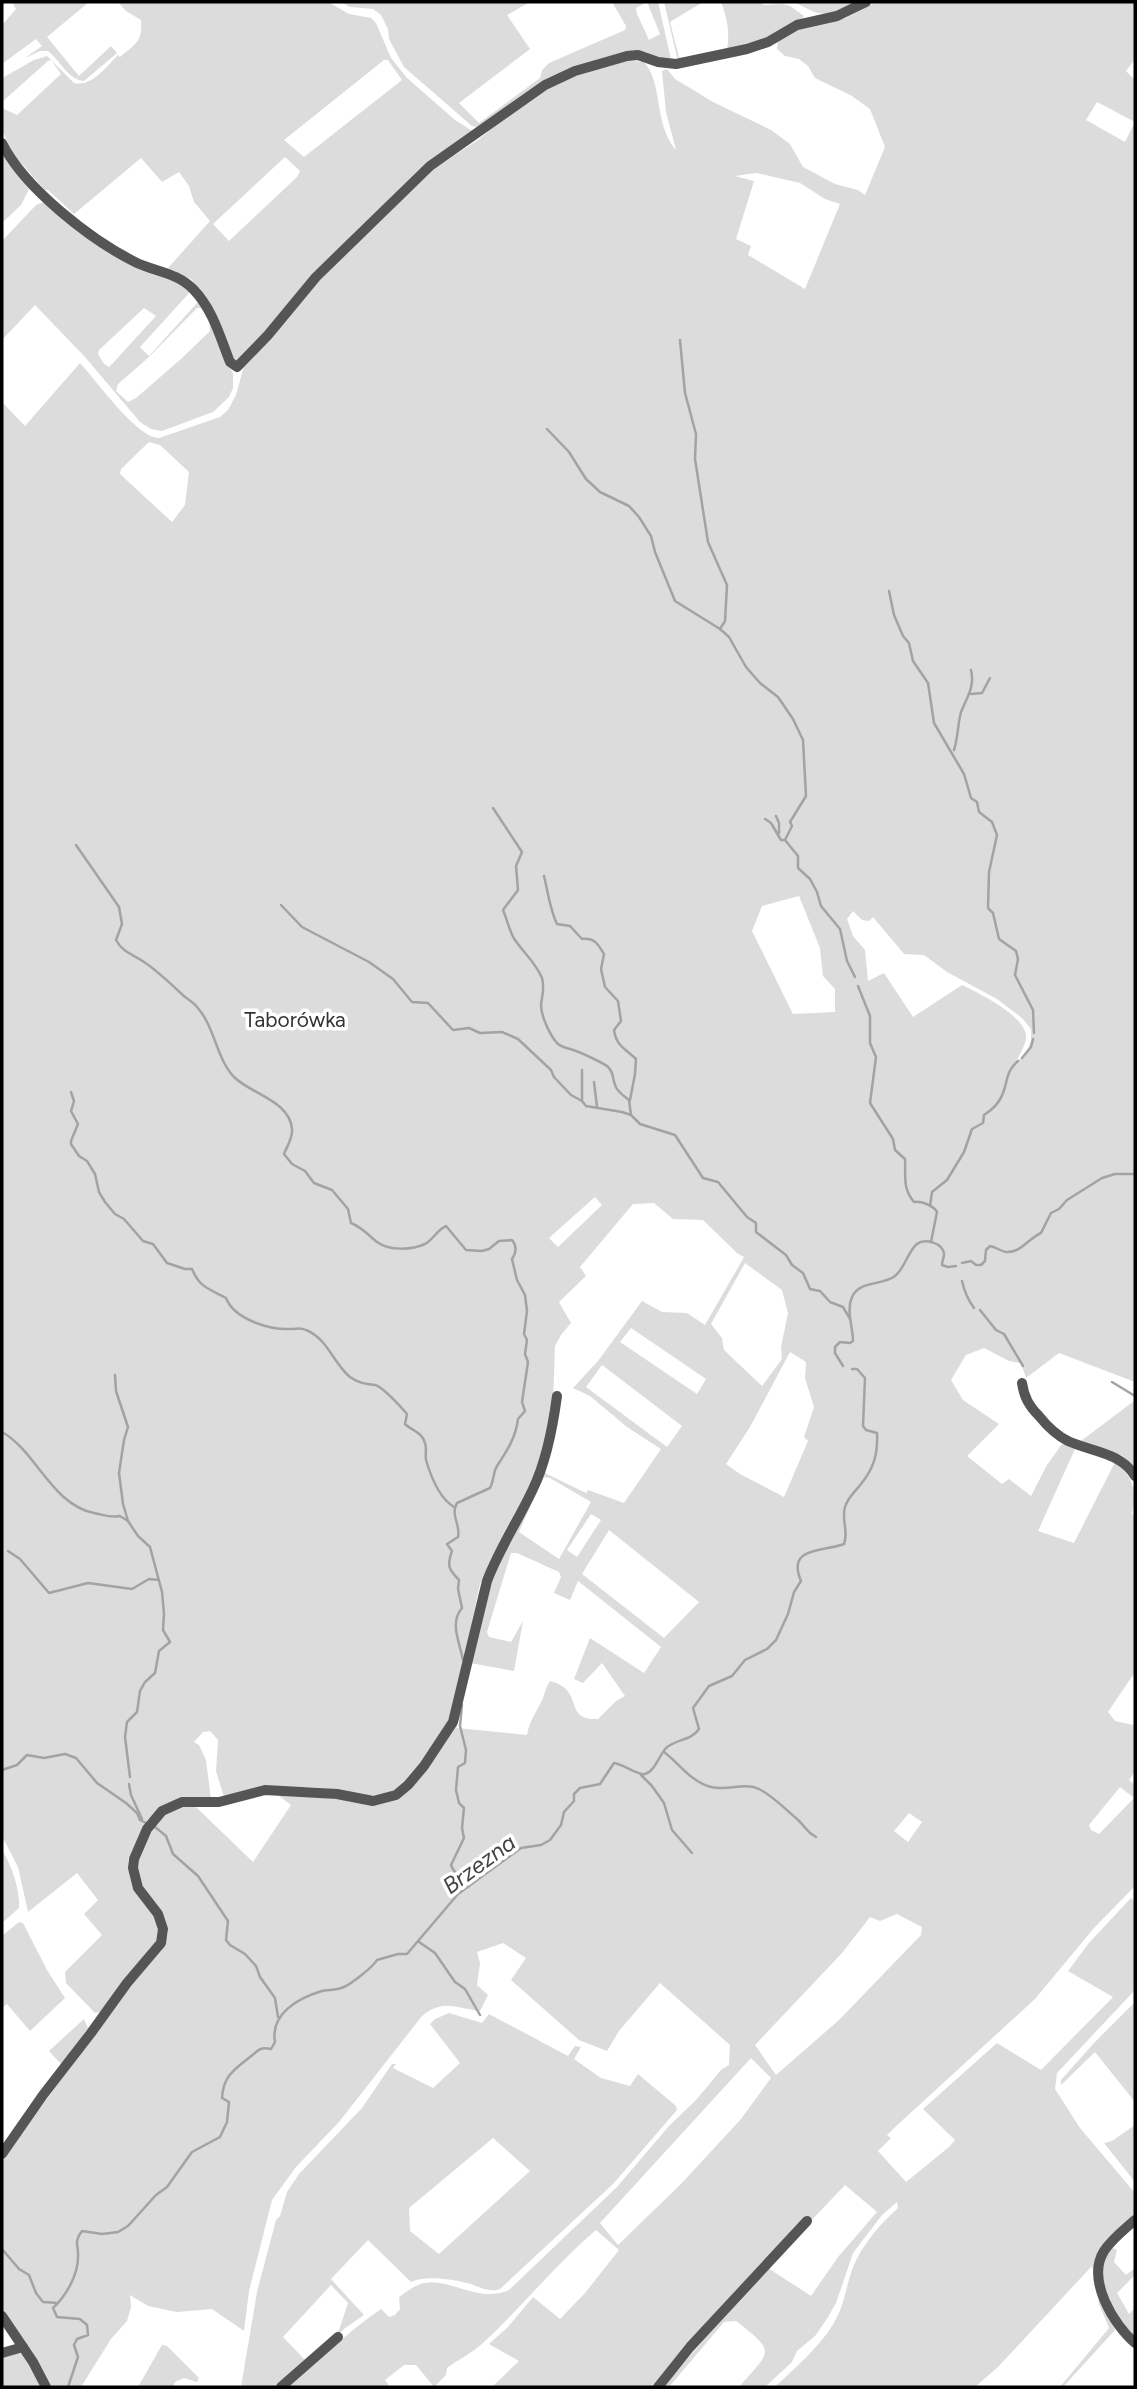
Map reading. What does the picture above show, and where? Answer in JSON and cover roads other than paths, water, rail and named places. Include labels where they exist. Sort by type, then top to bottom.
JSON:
[{"type":"street","points":[[2,143],[18,170],[31,184],[90,234],[131,260],[175,276],[195,290],[209,310],[230,362],[237,366],[268,335],[323,270],[430,166],[545,85],[575,71],[627,56],[638,55],[671,65],[747,49],[797,25],[837,16],[866,2]]},
{"type":"street","points":[[1022,1382],[1025,1399],[1030,1407],[1056,1434],[1072,1443],[1118,1458],[1135,1476]]},
{"type":"street","points":[[2,2154],[127,1983],[161,1943],[163,1929],[158,1914],[138,1888],[133,1868],[147,1829],[162,1811],[182,1802],[219,1802],[249,1793],[276,1790],[337,1794],[380,1801],[396,1795],[424,1766],[453,1722],[487,1581],[495,1560],[534,1488],[555,1415],[557,1396]]},
{"type":"street","points":[[1135,2220],[1105,2251],[1100,2270],[1109,2312],[1121,2330],[1135,2343]]},
{"type":"street","points":[[657,2387],[690,2347],[807,2221]]},
{"type":"street","points":[[2,2316],[46,2387]]},
{"type":"street","points":[[281,2387],[338,2336]]},
{"type":"street","points":[[2,2353],[23,2347]]},
{"type":"waterway","points":[[680,340],[685,393],[696,434],[695,459],[708,542],[727,585],[725,621],[720,629]]},
{"type":"waterway","points":[[547,429],[569,452],[586,479],[600,492],[629,506],[639,517],[651,536],[675,601],[729,637],[746,667],[778,697],[793,719],[803,740],[806,796],[790,822],[792,826],[785,840],[798,856],[798,868],[810,879],[821,906],[840,929],[847,961],[855,977]]},
{"type":"waterway","points":[[889,591],[894,615],[909,643],[913,661],[928,683],[934,723],[964,774],[971,798],[977,802],[979,812],[992,822],[997,835],[989,872],[988,908],[993,913],[999,939],[1016,951],[1018,959],[1015,975],[1033,1010],[1034,1033]]},
{"type":"waterway","points":[[954,750],[961,712],[971,687],[971,670]]},
{"type":"waterway","points":[[971,694],[982,693],[990,678]]},
{"type":"waterway","points":[[493,808],[522,852],[516,866],[518,890],[503,910],[513,937],[542,978],[541,1010],[546,1026],[560,1045],[609,1068],[617,1090],[629,1100],[631,1115]]},
{"type":"waterway","points":[[776,816],[779,833]]},
{"type":"waterway","points":[[765,819],[771,823],[781,840],[785,840]]},
{"type":"waterway","points":[[76,845],[119,907],[122,924],[116,940],[125,951],[155,970],[196,1006],[208,1024],[223,1061],[234,1077],[284,1111],[290,1119],[292,1129],[284,1154],[292,1164],[305,1171],[314,1183],[332,1190],[348,1209],[351,1223],[382,1245],[394,1248],[425,1244],[446,1226],[466,1250],[482,1251],[499,1241],[514,1242],[512,1259],[517,1280],[525,1295],[527,1311],[524,1334],[527,1340],[525,1354],[528,1362],[522,1402],[525,1411],[518,1419],[513,1438],[496,1468],[490,1488],[457,1503],[455,1507],[458,1537],[447,1544],[452,1551],[449,1567],[459,1580],[462,1608],[456,1620],[456,1627],[463,1660]]},
{"type":"waterway","points":[[544,876],[557,924],[570,926],[582,939],[593,940],[604,954],[601,969],[605,987],[618,1001],[621,1021],[614,1030],[615,1035],[622,1047],[636,1059],[630,1100]]},
{"type":"waterway","points":[[281,905],[302,927],[369,962],[393,979],[412,1002],[428,1003],[453,1030],[469,1028],[480,1033],[502,1032],[518,1039],[551,1070],[571,1095],[586,1106],[622,1112],[631,1115],[640,1124],[675,1135],[703,1178],[718,1182],[747,1217],[756,1223],[756,1232],[786,1255],[792,1265],[803,1273],[810,1289],[820,1291],[830,1302],[843,1307],[850,1319]]},
{"type":"waterway","points":[[858,986],[870,1016],[870,1043],[876,1057],[870,1103],[893,1139],[895,1150],[905,1159],[905,1181],[910,1197],[914,1202],[927,1204],[937,1212],[931,1242]]},
{"type":"waterway","points":[[1022,1058],[1031,1047],[1033,1039]]},
{"type":"waterway","points":[[930,1206],[932,1192],[947,1180],[964,1152],[972,1129],[983,1123],[984,1115],[1000,1100],[1009,1072],[1018,1061]]},
{"type":"waterway","points":[[582,1070],[582,1101]]},
{"type":"waterway","points":[[594,1082],[597,1107]]},
{"type":"waterway","points":[[71,1092],[74,1101],[71,1111],[78,1124],[71,1144],[79,1156],[87,1161],[95,1174],[99,1192],[115,1214],[124,1219],[143,1241],[153,1244],[167,1263],[192,1269],[202,1284],[226,1298],[236,1312],[253,1322],[273,1328],[300,1328],[314,1334],[350,1377],[378,1386],[387,1393],[407,1414],[405,1424],[424,1440],[426,1460],[433,1480],[440,1493],[454,1507]]},
{"type":"waterway","name":"Brzezna","points":[[962,1263],[971,1261],[981,1265],[990,1246],[1006,1252],[1021,1248],[1041,1233],[1051,1213],[1067,1200],[1102,1178],[1115,1174],[1135,1174]]},
{"type":"waterway","name":"Brzezna","points":[[843,1366],[835,1353],[835,1347],[840,1342],[853,1341],[850,1308],[852,1297],[860,1288],[895,1276],[920,1242],[937,1244],[944,1254],[942,1265],[956,1266]]},
{"type":"waterway","points":[[962,1281],[974,1308]]},
{"type":"waterway","points":[[980,1310],[996,1330],[1004,1334],[1023,1366]]},
{"type":"waterway","name":"Brzezna","points":[[68,2387],[78,2357],[74,2345],[77,2339],[88,2335],[87,2325],[80,2319],[57,2317],[53,2308],[74,2278],[79,2235],[82,2231],[102,2234],[118,2232],[128,2226],[156,2195],[167,2187],[192,2152],[220,2137],[227,2122],[229,2102],[222,2098],[227,2079],[257,2051],[271,2049],[281,2015],[295,2003],[313,1994],[347,1985],[377,1960],[407,1954],[458,1894],[521,1848],[541,1845],[550,1840],[561,1825],[564,1812],[574,1801],[574,1794],[580,1788],[600,1784],[614,1763],[639,1773],[648,1772],[666,1748],[692,1736],[699,1729],[693,1708],[709,1686],[732,1676],[745,1660],[767,1649],[776,1640],[788,1614],[794,1592],[801,1581],[799,1562],[809,1552],[844,1544],[845,1507],[874,1460],[877,1433],[866,1430],[863,1426],[865,1378],[857,1369],[852,1369]]},
{"type":"waterway","points":[[115,1375],[116,1391],[128,1427],[119,1473],[123,1504],[128,1521],[150,1547],[162,1592],[163,1630],[170,1642],[159,1651],[155,1673],[145,1682],[140,1691],[137,1712],[127,1722],[125,1737],[130,1777]]},
{"type":"waterway","points":[[1112,1382],[1135,1396]]},
{"type":"waterway","points":[[2,1432],[25,1452],[67,1500],[79,1508],[107,1516],[120,1516],[128,1521]]},
{"type":"waterway","points":[[8,1551],[20,1559],[49,1593],[88,1583],[132,1589],[149,1579],[159,1580]]},
{"type":"waterway","points":[[462,1705],[460,1726],[466,1750],[465,1763],[458,1767],[456,1790],[459,1803],[464,1808],[464,1838],[451,1865],[468,1887]]},
{"type":"waterway","points":[[664,1752],[704,1785],[717,1788],[748,1786],[759,1789],[779,1803],[816,1837]]},
{"type":"waterway","points":[[2,1770],[17,1765],[27,1755],[44,1758],[65,1754],[76,1758],[97,1783],[126,1803],[137,1813],[140,1820],[146,1823]]},
{"type":"waterway","points":[[641,1775],[664,1803],[672,1830],[692,1853]]},
{"type":"waterway","points":[[129,1784],[142,1819]]},
{"type":"waterway","points":[[155,1827],[166,1836],[173,1854],[198,1876],[228,1921],[226,1940],[256,1966],[260,1977],[275,1998],[278,2017]]},
{"type":"waterway","points":[[419,1942],[435,1953],[455,1982],[465,1989],[480,2015]]},
{"type":"waterway","points":[[2,2249],[19,2269],[29,2275],[43,2302],[58,2303]]},
{"type":"park label","name":"Taborówka","points":[[295,1020]]}]
